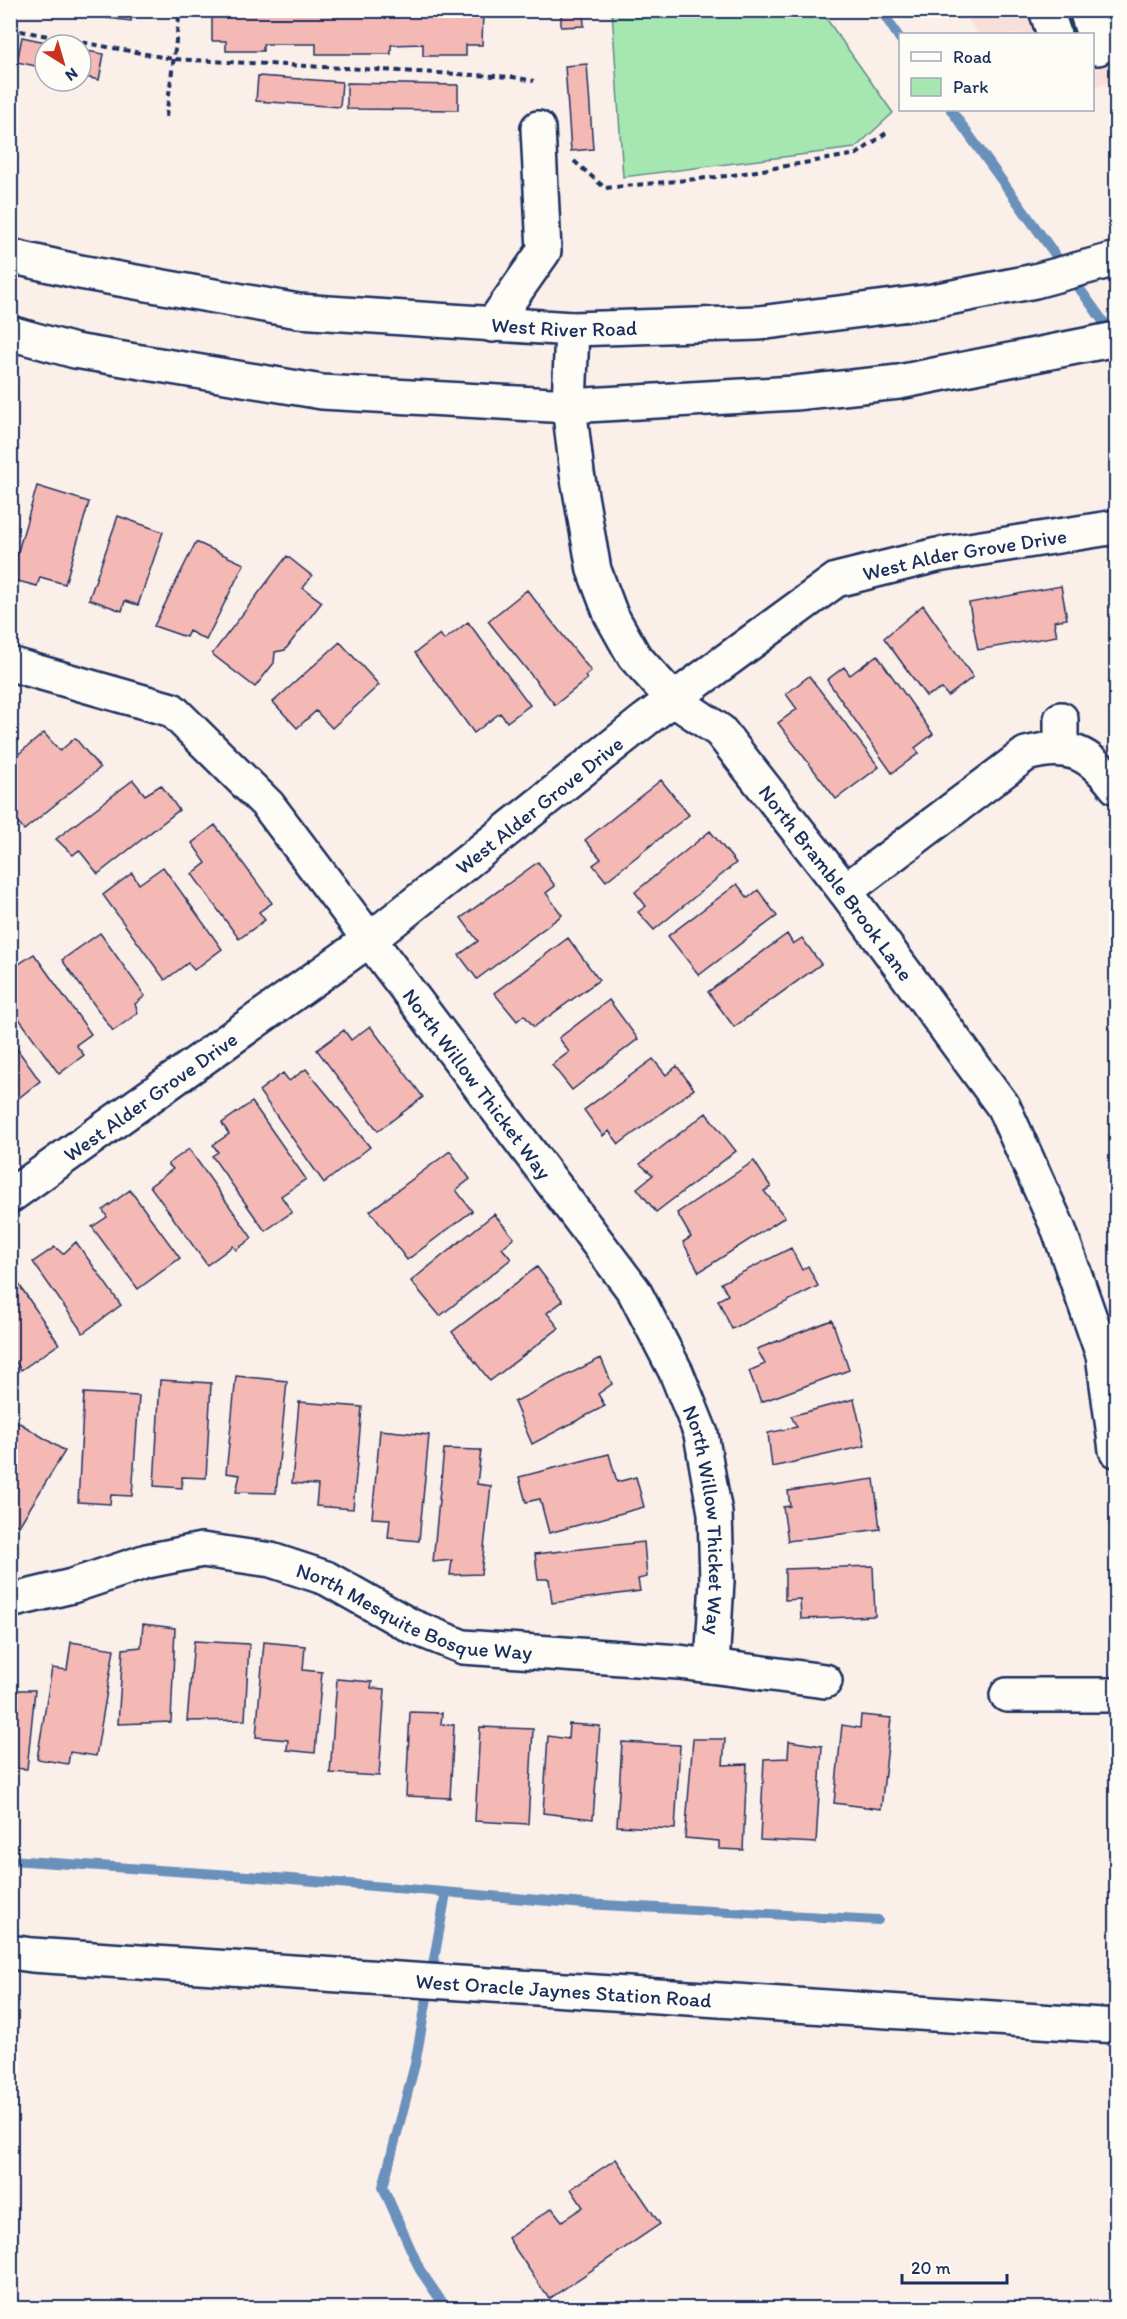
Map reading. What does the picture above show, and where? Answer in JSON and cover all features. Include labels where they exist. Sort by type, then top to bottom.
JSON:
[{"type":"street","points":[[1046,10],[1054,33]]},
{"type":"street","points":[[1086,10],[1102,46]]},
{"type":"street","points":[[492,325],[544,251],[538,128]]},
{"type":"street","name":"West River Road","points":[[10,256],[80,272],[298,311],[572,329],[759,323],[933,301],[1035,281],[1116,259]]},
{"type":"street","name":"North Bramble Brook Lane","points":[[572,329],[569,406],[576,473],[594,570],[611,615],[634,656],[673,699],[720,731],[845,891],[1003,1106],[1059,1230],[1103,1355],[1116,1450]]},
{"type":"street","points":[[10,333],[75,351],[322,392],[569,406],[795,393],[898,382],[1116,339]]},
{"type":"street","name":"West Alder Grove Drive","points":[[10,1196],[369,940],[673,699],[836,580],[937,555],[1116,527]]},
{"type":"street","name":"North Willow Thicket Way","points":[[10,664],[172,710],[268,805],[634,1291],[676,1372],[701,1434],[715,1513],[717,1581],[712,1666]]},
{"type":"street","points":[[845,891],[1026,754],[1045,749],[1061,734],[1069,750],[1093,760],[1116,787]]},
{"type":"street","name":"North Mesquite Bosque Way","points":[[10,1601],[72,1586],[147,1562],[202,1550],[271,1560],[326,1578],[411,1626],[463,1647],[679,1662],[825,1681]]},
{"type":"street","points":[[1006,1695],[1116,1695]]},
{"type":"street","name":"West Oracle Jaynes Station Road","points":[[10,1952],[1116,2026]]},
{"type":"path","points":[[166,117],[180,10]]},
{"type":"path","points":[[10,29],[173,59],[513,77],[534,81]]},
{"type":"path","points":[[538,128],[605,188],[728,176],[857,154],[886,133]]},
{"type":"shaded area","points":[[961,11],[1116,11],[1116,80],[1094,88],[1094,33],[978,33]]},
{"type":"green space","points":[[612,11],[821,11],[893,113],[855,148],[623,177]]},
{"type":"building","points":[[92,10],[132,10],[131,21],[91,16]]},
{"type":"building","points":[[212,10],[483,10],[482,45],[466,45],[466,56],[423,56],[423,44],[391,45],[391,54],[316,54],[316,44],[263,44],[263,51],[226,51],[226,41],[212,41]]},
{"type":"building","points":[[561,10],[583,10],[584,26],[561,27]]},
{"type":"building","points":[[22,37],[33,39],[33,65],[17,62]]},
{"type":"building","points":[[93,52],[104,54],[99,80],[93,79]]},
{"type":"building","points":[[587,64],[593,149],[571,151],[565,66]]},
{"type":"building","points":[[258,76],[342,82],[340,107],[256,101]]},
{"type":"building","points":[[347,83],[458,85],[458,110],[347,109]]},
{"type":"building","points":[[37,486],[89,502],[65,584],[40,577],[37,586],[10,579]]},
{"type":"building","points":[[118,516],[163,532],[138,605],[125,601],[122,611],[89,599]]},
{"type":"building","points":[[196,542],[244,564],[206,640],[189,631],[186,637],[154,626]]},
{"type":"building","points":[[287,556],[312,576],[303,588],[322,602],[285,650],[275,652],[274,663],[255,687],[212,654]]},
{"type":"building","points":[[1061,586],[1067,619],[1054,621],[1057,636],[978,650],[969,603]]},
{"type":"building","points":[[527,590],[591,671],[585,676],[587,679],[555,705],[488,621]]},
{"type":"building","points":[[923,605],[973,677],[948,696],[942,689],[926,696],[884,638]]},
{"type":"building","points":[[468,622],[530,705],[507,722],[500,713],[474,733],[415,653],[440,634],[444,640]]},
{"type":"building","points":[[340,642],[379,685],[332,728],[316,711],[297,728],[273,702]]},
{"type":"building","points":[[877,655],[933,734],[915,748],[919,753],[892,773],[827,680],[844,667],[850,675]]},
{"type":"building","points":[[809,676],[879,767],[836,799],[778,723],[797,709],[786,694]]},
{"type":"building","points":[[44,733],[60,751],[75,738],[100,768],[24,830],[10,814],[10,761]]},
{"type":"building","points":[[133,780],[145,795],[161,785],[179,810],[98,874],[79,850],[73,855],[56,839]]},
{"type":"building","points":[[661,780],[689,815],[606,881],[593,865],[601,859],[585,840]]},
{"type":"building","points":[[215,825],[272,903],[259,912],[265,920],[239,939],[192,874],[206,863],[192,843]]},
{"type":"building","points":[[710,831],[736,863],[654,930],[638,912],[646,906],[635,892]]},
{"type":"building","points":[[538,862],[555,886],[546,893],[562,915],[477,979],[459,955],[478,941],[461,918]]},
{"type":"building","points":[[163,867],[222,949],[194,970],[188,963],[165,980],[103,895],[132,873],[139,884]]},
{"type":"building","points":[[737,884],[748,898],[758,890],[777,916],[699,975],[668,936]]},
{"type":"building","points":[[100,933],[145,996],[135,1004],[138,1013],[113,1031],[62,960]]},
{"type":"building","points":[[787,934],[793,944],[802,938],[821,964],[734,1027],[708,992]]},
{"type":"building","points":[[568,938],[599,980],[534,1027],[524,1015],[517,1021],[494,993]]},
{"type":"building","points":[[34,954],[91,1034],[76,1045],[84,1055],[59,1074],[10,1006],[10,970]]},
{"type":"building","points":[[609,1000],[638,1039],[572,1090],[552,1065],[569,1052],[559,1038]]},
{"type":"building","points":[[370,1026],[423,1097],[378,1131],[317,1050],[344,1030],[351,1040]]},
{"type":"building","points":[[10,1039],[40,1081],[15,1101],[10,1095]]},
{"type":"building","points":[[653,1059],[666,1075],[677,1066],[694,1089],[619,1144],[609,1131],[603,1136],[584,1110]]},
{"type":"building","points":[[306,1069],[370,1147],[324,1183],[259,1091],[283,1073],[289,1081]]},
{"type":"building","points":[[252,1102],[306,1179],[281,1196],[292,1212],[265,1231],[212,1156],[218,1152],[213,1145],[229,1134],[222,1123]]},
{"type":"building","points":[[706,1113],[736,1151],[656,1212],[637,1188],[653,1175],[640,1164]]},
{"type":"building","points":[[189,1149],[252,1238],[236,1250],[233,1246],[207,1265],[150,1186],[173,1169],[168,1164]]},
{"type":"building","points":[[450,1151],[470,1179],[456,1190],[472,1211],[407,1260],[370,1211]]},
{"type":"building","points":[[754,1161],[771,1187],[764,1191],[785,1217],[699,1272],[683,1242],[691,1237],[677,1213]]},
{"type":"building","points":[[130,1190],[180,1258],[138,1289],[92,1227],[107,1217],[103,1210]]},
{"type":"building","points":[[494,1214],[514,1238],[502,1248],[511,1259],[440,1316],[411,1281]]},
{"type":"building","points":[[76,1242],[121,1305],[83,1333],[33,1262],[55,1247],[63,1254]]},
{"type":"building","points":[[791,1248],[802,1270],[808,1266],[818,1286],[732,1329],[718,1300],[728,1295],[721,1283]]},
{"type":"building","points":[[537,1267],[563,1301],[547,1313],[559,1328],[490,1381],[452,1332]]},
{"type":"building","points":[[12,1274],[59,1344],[21,1370],[10,1354]]},
{"type":"building","points":[[832,1320],[849,1370],[761,1402],[749,1371],[765,1364],[757,1349]]},
{"type":"building","points":[[601,1358],[612,1384],[598,1394],[605,1406],[532,1444],[514,1402]]},
{"type":"building","points":[[236,1376],[287,1381],[276,1493],[236,1492],[240,1475],[226,1473]]},
{"type":"building","points":[[160,1380],[211,1383],[206,1478],[182,1477],[182,1488],[154,1486]]},
{"type":"building","points":[[84,1393],[139,1396],[132,1496],[111,1495],[110,1504],[78,1502]]},
{"type":"building","points":[[854,1399],[865,1446],[772,1467],[768,1433],[797,1427],[791,1416]]},
{"type":"building","points":[[299,1402],[362,1407],[353,1509],[316,1506],[318,1485],[292,1483]]},
{"type":"building","points":[[18,1422],[65,1451],[19,1526],[10,1521],[10,1433]]},
{"type":"building","points":[[380,1430],[429,1435],[419,1541],[388,1538],[390,1519],[372,1518]]},
{"type":"building","points":[[444,1449],[481,1450],[477,1484],[491,1486],[481,1574],[450,1575],[452,1560],[433,1562]]},
{"type":"building","points":[[609,1454],[617,1482],[636,1477],[644,1507],[549,1533],[540,1499],[526,1502],[519,1477]]},
{"type":"building","points":[[874,1479],[880,1529],[788,1541],[783,1507],[790,1506],[788,1491]]},
{"type":"building","points":[[644,1542],[647,1577],[638,1579],[640,1591],[552,1603],[549,1579],[538,1579],[535,1554]]},
{"type":"building","points":[[873,1566],[875,1616],[801,1619],[800,1599],[785,1600],[785,1569]]},
{"type":"building","points":[[143,1624],[175,1628],[171,1722],[118,1724],[123,1649],[141,1647]]},
{"type":"building","points":[[194,1641],[249,1644],[245,1720],[187,1721]]},
{"type":"building","points":[[71,1642],[114,1649],[96,1756],[70,1752],[68,1764],[37,1759],[52,1668],[67,1670]]},
{"type":"building","points":[[264,1642],[305,1646],[303,1670],[322,1672],[315,1753],[287,1750],[288,1740],[256,1737]]},
{"type":"building","points":[[337,1679],[372,1682],[371,1688],[385,1689],[379,1776],[330,1773]]},
{"type":"building","points":[[10,1690],[35,1690],[27,1769],[10,1768]]},
{"type":"building","points":[[410,1712],[442,1713],[441,1724],[454,1725],[450,1798],[406,1796]]},
{"type":"building","points":[[861,1715],[891,1718],[881,1809],[834,1803],[842,1725],[860,1728]]},
{"type":"building","points":[[569,1724],[600,1726],[593,1819],[543,1813],[548,1736],[568,1739]]},
{"type":"building","points":[[480,1727],[533,1729],[528,1824],[475,1821]]},
{"type":"building","points":[[693,1739],[725,1739],[723,1765],[747,1764],[743,1850],[719,1849],[719,1841],[685,1838]]},
{"type":"building","points":[[789,1741],[822,1746],[816,1843],[760,1840],[764,1759],[788,1758]]},
{"type":"building","points":[[622,1742],[680,1745],[675,1829],[617,1826]]},
{"type":"building","points":[[616,2159],[660,2224],[549,2299],[508,2238],[552,2208],[562,2221],[583,2207],[571,2189]]},
{"type":"waterway","points":[[881,10],[899,37]]},
{"type":"waterway","points":[[952,111],[1113,335]]},
{"type":"waterway","points":[[10,1860],[291,1879],[585,1904],[878,1920]]},
{"type":"waterway","points":[[446,1893],[415,2064],[383,2187],[420,2270],[446,2308]]}]
